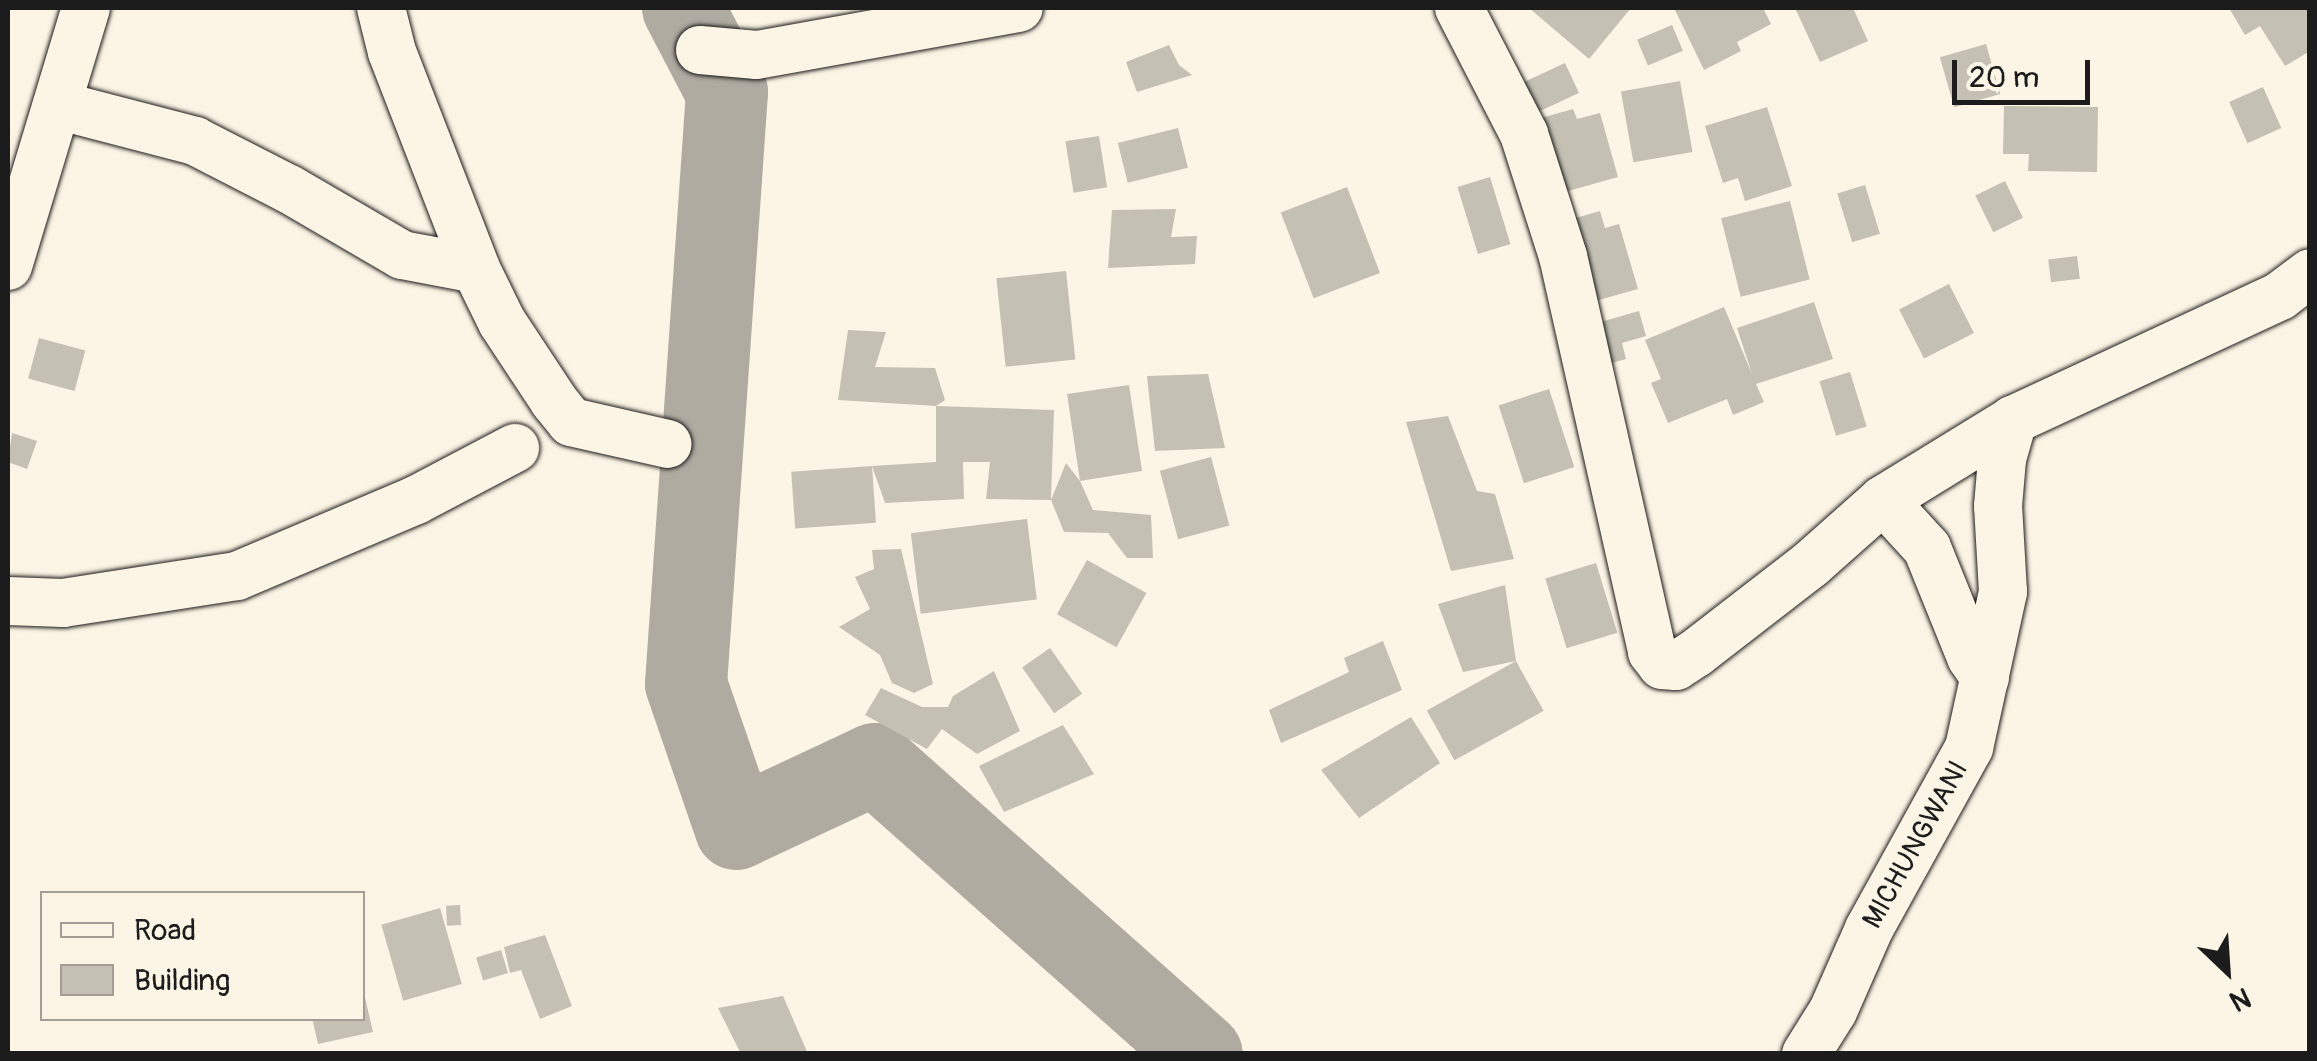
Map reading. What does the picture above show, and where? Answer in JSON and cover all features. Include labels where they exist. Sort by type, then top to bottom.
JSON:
[{"type":"street","points":[[8,266],[86,8]]},
{"type":"street","points":[[381,8],[392,52],[476,269],[502,322],[571,422],[668,444]]},
{"type":"street","points":[[700,50],[757,54],[1018,8]]},
{"type":"street","points":[[1459,8],[1524,134],[1563,256],[1652,652],[1662,665],[1676,666],[1696,653],[1811,564],[1883,500],[2013,420],[2280,296],[2310,273]]},
{"type":"street","points":[[56,105],[195,142],[289,189],[402,255],[476,269]]},
{"type":"street","name":"MICHUNGWANI","points":[[1806,1054],[1833,1011],[1869,929],[1969,748],[2003,592],[1998,506],[2002,458],[2013,420]]},
{"type":"street","points":[[8,602],[63,603],[237,576],[416,500],[514,448]]},
{"type":"street","points":[[1883,500],[1926,548],[1970,657],[1985,678]]},
{"type":"building","points":[[1529,8],[1631,8],[1589,59]]},
{"type":"building","points":[[1674,8],[1763,8],[1771,24],[1737,42],[1741,51],[1704,70]]},
{"type":"building","points":[[1795,8],[1853,8],[1868,41],[1820,62]]},
{"type":"building","points":[[2229,8],[2310,8],[2310,51],[2285,66],[2260,26],[2245,35]]},
{"type":"building","points":[[1672,25],[1683,51],[1648,66],[1637,40]]},
{"type":"building","points":[[1986,44],[2000,94],[1954,107],[1940,57]]},
{"type":"building","points":[[1169,45],[1179,65],[1192,75],[1137,92],[1126,62]]},
{"type":"building","points":[[1565,63],[1579,93],[1527,117],[1513,87]]},
{"type":"building","points":[[1680,81],[1693,152],[1633,162],[1621,91]]},
{"type":"building","points":[[2263,87],[2281,128],[2248,143],[2229,102]]},
{"type":"building","points":[[2004,106],[2098,107],[2097,172],[2028,171],[2029,154],[2003,154]]},
{"type":"building","points":[[1767,107],[1792,186],[1745,201],[1738,178],[1723,183],[1705,126]]},
{"type":"building","points":[[1573,109],[1577,119],[1600,113],[1618,177],[1554,195],[1534,120]]},
{"type":"building","points":[[1178,128],[1188,168],[1128,183],[1118,143]]},
{"type":"building","points":[[1099,136],[1107,187],[1074,193],[1065,141]]},
{"type":"building","points":[[1490,177],[1510,244],[1478,254],[1457,187]]},
{"type":"building","points":[[2005,181],[2023,218],[1993,232],[1975,195]]},
{"type":"building","points":[[1865,185],[1880,234],[1852,242],[1837,193]]},
{"type":"building","points":[[1347,187],[1380,273],[1314,298],[1281,212]]},
{"type":"building","points":[[1790,201],[1810,280],[1741,297],[1721,218]]},
{"type":"building","points":[[1176,209],[1171,237],[1197,236],[1195,264],[1108,268],[1112,210]]},
{"type":"building","points":[[1600,211],[1605,228],[1619,224],[1638,289],[1588,303],[1565,221]]},
{"type":"building","points":[[2077,256],[2080,279],[2051,282],[2048,260]]},
{"type":"building","points":[[1066,271],[1075,360],[1006,367],[996,278]]},
{"type":"building","points":[[1949,284],[1974,333],[1924,358],[1899,309]]},
{"type":"building","points":[[1814,302],[1833,359],[1756,384],[1764,402],[1733,415],[1727,399],[1668,423],[1651,383],[1661,379],[1645,340],[1724,307],[1752,374],[1737,328]]},
{"type":"building","points":[[1639,311],[1646,336],[1622,343],[1626,359],[1601,366],[1590,325]]},
{"type":"building","points":[[848,330],[886,332],[875,367],[935,368],[945,400],[936,406],[838,400]]},
{"type":"building","points":[[39,338],[85,350],[74,391],[28,379]]},
{"type":"building","points":[[1850,372],[1867,427],[1836,436],[1819,381]]},
{"type":"building","points":[[1208,374],[1225,448],[1155,451],[1147,376]]},
{"type":"building","points":[[1129,385],[1142,471],[1080,481],[1067,394]]},
{"type":"building","points":[[1549,389],[1574,467],[1524,483],[1499,405]]},
{"type":"building","points":[[936,406],[1054,410],[1051,500],[986,499],[990,462],[963,462],[964,499],[885,503],[872,466],[936,462]]},
{"type":"building","points":[[1448,416],[1477,491],[1495,494],[1514,559],[1451,571],[1406,422]]},
{"type":"building","points":[[12,433],[37,441],[27,469],[8,462]]},
{"type":"building","points":[[1211,457],[1229,526],[1178,539],[1160,471]]},
{"type":"building","points":[[1066,463],[1080,481],[1093,510],[1151,515],[1153,558],[1127,558],[1108,533],[1064,532],[1051,500]]},
{"type":"building","points":[[872,466],[876,523],[795,529],[791,472]]},
{"type":"building","points":[[1027,519],[1037,599],[921,614],[911,533]]},
{"type":"building","points":[[901,549],[933,684],[914,693],[892,683],[880,655],[839,627],[870,609],[855,577],[874,569],[872,550]]},
{"type":"building","points":[[1087,560],[1146,593],[1116,647],[1057,614]]},
{"type":"building","points":[[1596,563],[1617,633],[1567,648],[1545,578]]},
{"type":"building","points":[[1505,585],[1516,661],[1463,672],[1438,604]]},
{"type":"building","points":[[1383,641],[1402,690],[1281,743],[1269,710],[1349,672],[1344,658]]},
{"type":"building","points":[[1050,648],[1082,694],[1054,713],[1022,668]]},
{"type":"building","points":[[1516,661],[1544,711],[1454,760],[1427,710]]},
{"type":"building","points":[[994,671],[1020,731],[977,754],[942,729],[927,749],[865,715],[881,688],[922,707],[948,707],[953,696]]},
{"type":"building","points":[[1411,717],[1440,763],[1359,818],[1321,770]]},
{"type":"building","points":[[1063,725],[1094,774],[1004,812],[979,766]]},
{"type":"building","points":[[460,905],[461,925],[447,926],[446,906]]},
{"type":"building","points":[[440,908],[462,984],[403,1001],[381,925]]},
{"type":"building","points":[[545,935],[572,1006],[540,1019],[521,970],[510,973],[504,947]]},
{"type":"building","points":[[501,950],[508,973],[483,981],[476,958]]},
{"type":"building","points":[[783,996],[808,1054],[741,1054],[718,1008]]},
{"type":"building","points":[[365,997],[373,1032],[318,1044],[313,1021],[365,1021]]},
{"type":"waterway","points":[[683,8],[727,92],[686,684],[736,829],[875,764],[1202,1054]]}]
